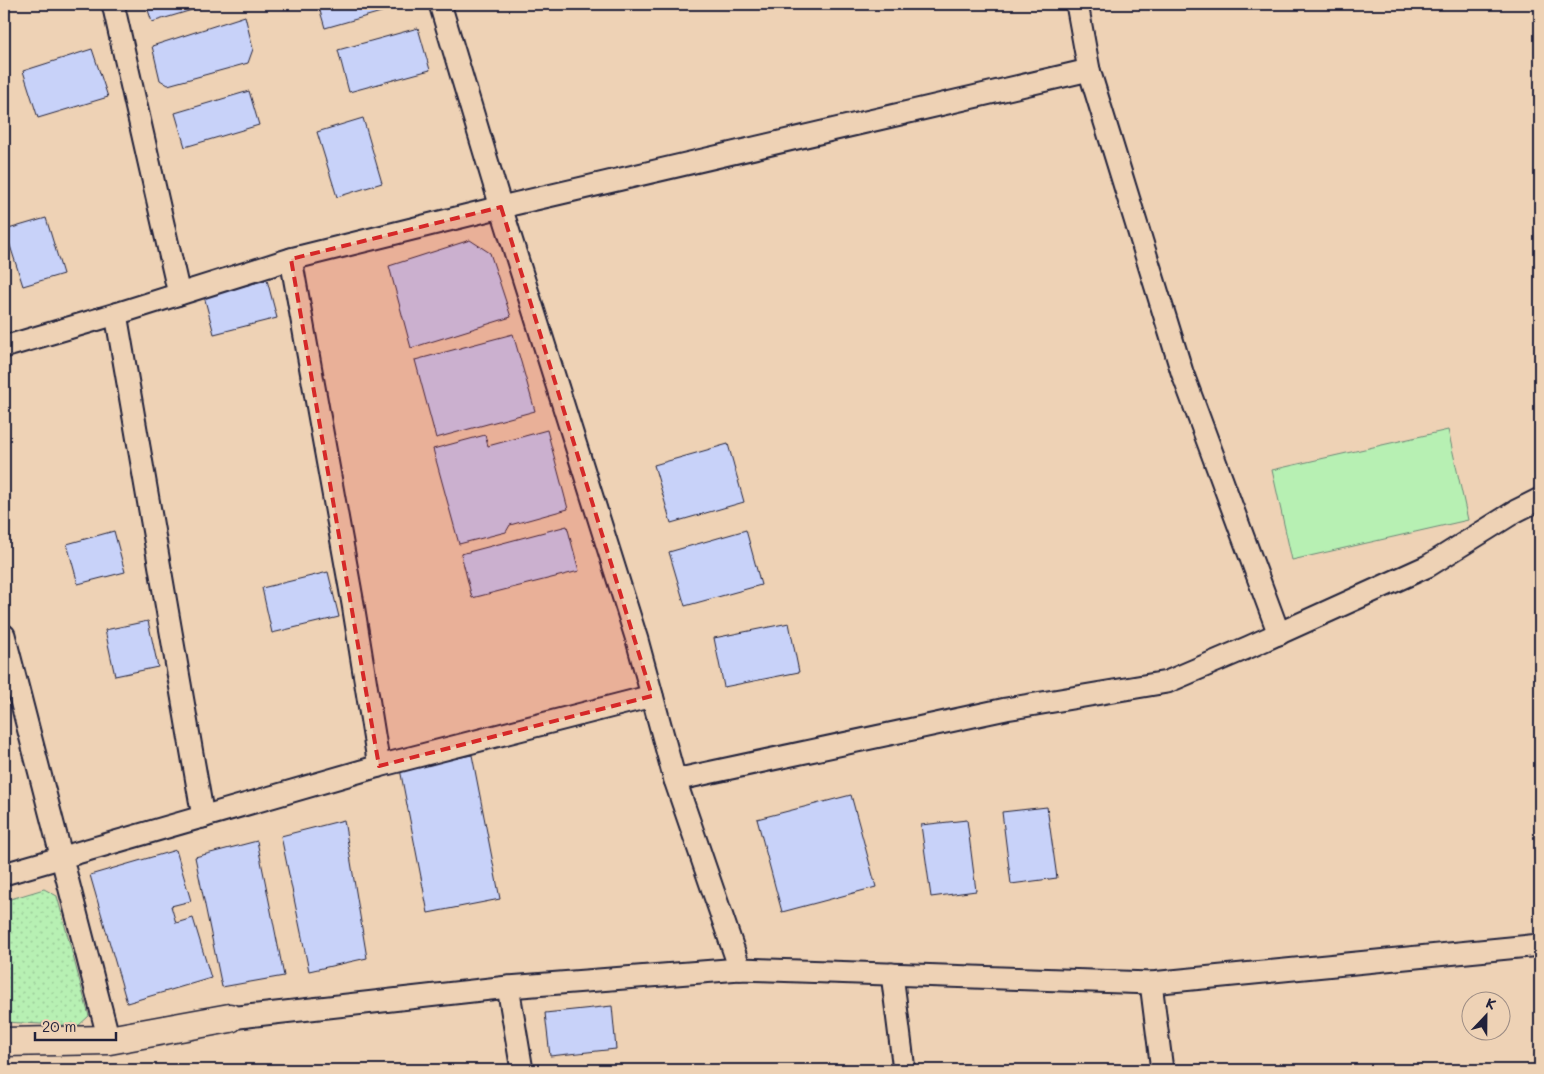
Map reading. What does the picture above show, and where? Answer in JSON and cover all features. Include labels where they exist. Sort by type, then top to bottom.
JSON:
[{"type":"street","points":[[113,4],[179,294]]},
{"type":"street","points":[[440,4],[501,207],[638,640],[675,780],[740,969]]},
{"type":"street","points":[[1077,4],[1089,70],[1182,372],[1279,634]]},
{"type":"street","points":[[4,347],[116,314],[291,258],[1089,70]]},
{"type":"street","points":[[291,258],[353,604],[378,766]]},
{"type":"street","points":[[116,314],[203,817]]},
{"type":"street","points":[[675,780],[1006,709],[1166,682],[1279,634],[1428,566],[1516,511],[1540,499]]},
{"type":"street","points":[[4,635],[109,1040]]},
{"type":"street","points":[[4,874],[378,766],[652,696]]},
{"type":"street","points":[[4,1042],[109,1040],[230,1018],[508,987],[740,969],[1151,983],[1540,945]]},
{"type":"street","points":[[892,974],[904,1070]]},
{"type":"street","points":[[1151,983],[1162,1070]]},
{"type":"street","points":[[508,987],[522,1070]]},
{"type":"highlighted area","points":[[501,207],[652,696],[379,766],[291,259]]},
{"type":"green space","points":[[1448,430],[1468,520],[1292,560],[1272,470]]},
{"type":"green space","points":[[44,889],[57,896],[89,1016],[78,1026],[4,1022],[4,901]]},
{"type":"building","points":[[146,4],[212,4],[152,22]]},
{"type":"building","points":[[318,4],[402,4],[402,6],[325,28]]},
{"type":"building","points":[[245,16],[253,49],[248,63],[168,85],[160,80],[152,46]]},
{"type":"building","points":[[418,28],[430,70],[349,92],[338,50]]},
{"type":"building","points":[[92,49],[108,97],[38,118],[23,71]]},
{"type":"building","points":[[249,91],[259,125],[185,147],[175,113]]},
{"type":"building","points":[[363,118],[382,183],[337,197],[317,132]]},
{"type":"building","points":[[46,218],[63,274],[23,286],[5,230]]},
{"type":"building","points":[[470,240],[490,253],[511,317],[411,348],[389,266]]},
{"type":"building","points":[[267,280],[277,318],[214,334],[204,296]]},
{"type":"building","points":[[513,334],[535,411],[436,438],[415,360]]},
{"type":"building","points":[[547,430],[568,509],[510,525],[506,532],[459,544],[433,449],[485,435],[488,446]]},
{"type":"building","points":[[728,444],[744,502],[671,523],[654,465]]},
{"type":"building","points":[[567,526],[579,571],[472,598],[461,554]]},
{"type":"building","points":[[746,530],[761,585],[685,606],[669,552]]},
{"type":"building","points":[[114,531],[125,572],[78,584],[67,544]]},
{"type":"building","points":[[328,572],[339,617],[272,633],[262,588]]},
{"type":"building","points":[[148,621],[158,667],[115,676],[105,630]]},
{"type":"building","points":[[789,623],[799,672],[724,687],[714,638]]},
{"type":"building","points":[[472,755],[500,899],[428,913],[400,769]]},
{"type":"building","points":[[851,795],[876,887],[782,912],[757,819]]},
{"type":"building","points":[[1047,807],[1057,878],[1011,884],[1002,812]]},
{"type":"building","points":[[344,820],[367,958],[309,971],[281,836]]},
{"type":"building","points":[[967,820],[976,891],[931,897],[921,825]]},
{"type":"building","points":[[257,841],[284,976],[222,987],[195,857]]},
{"type":"building","points":[[176,850],[191,901],[171,906],[176,923],[193,918],[211,978],[127,1003],[90,875]]},
{"type":"building","points":[[612,1006],[616,1049],[550,1056],[545,1013]]}]
